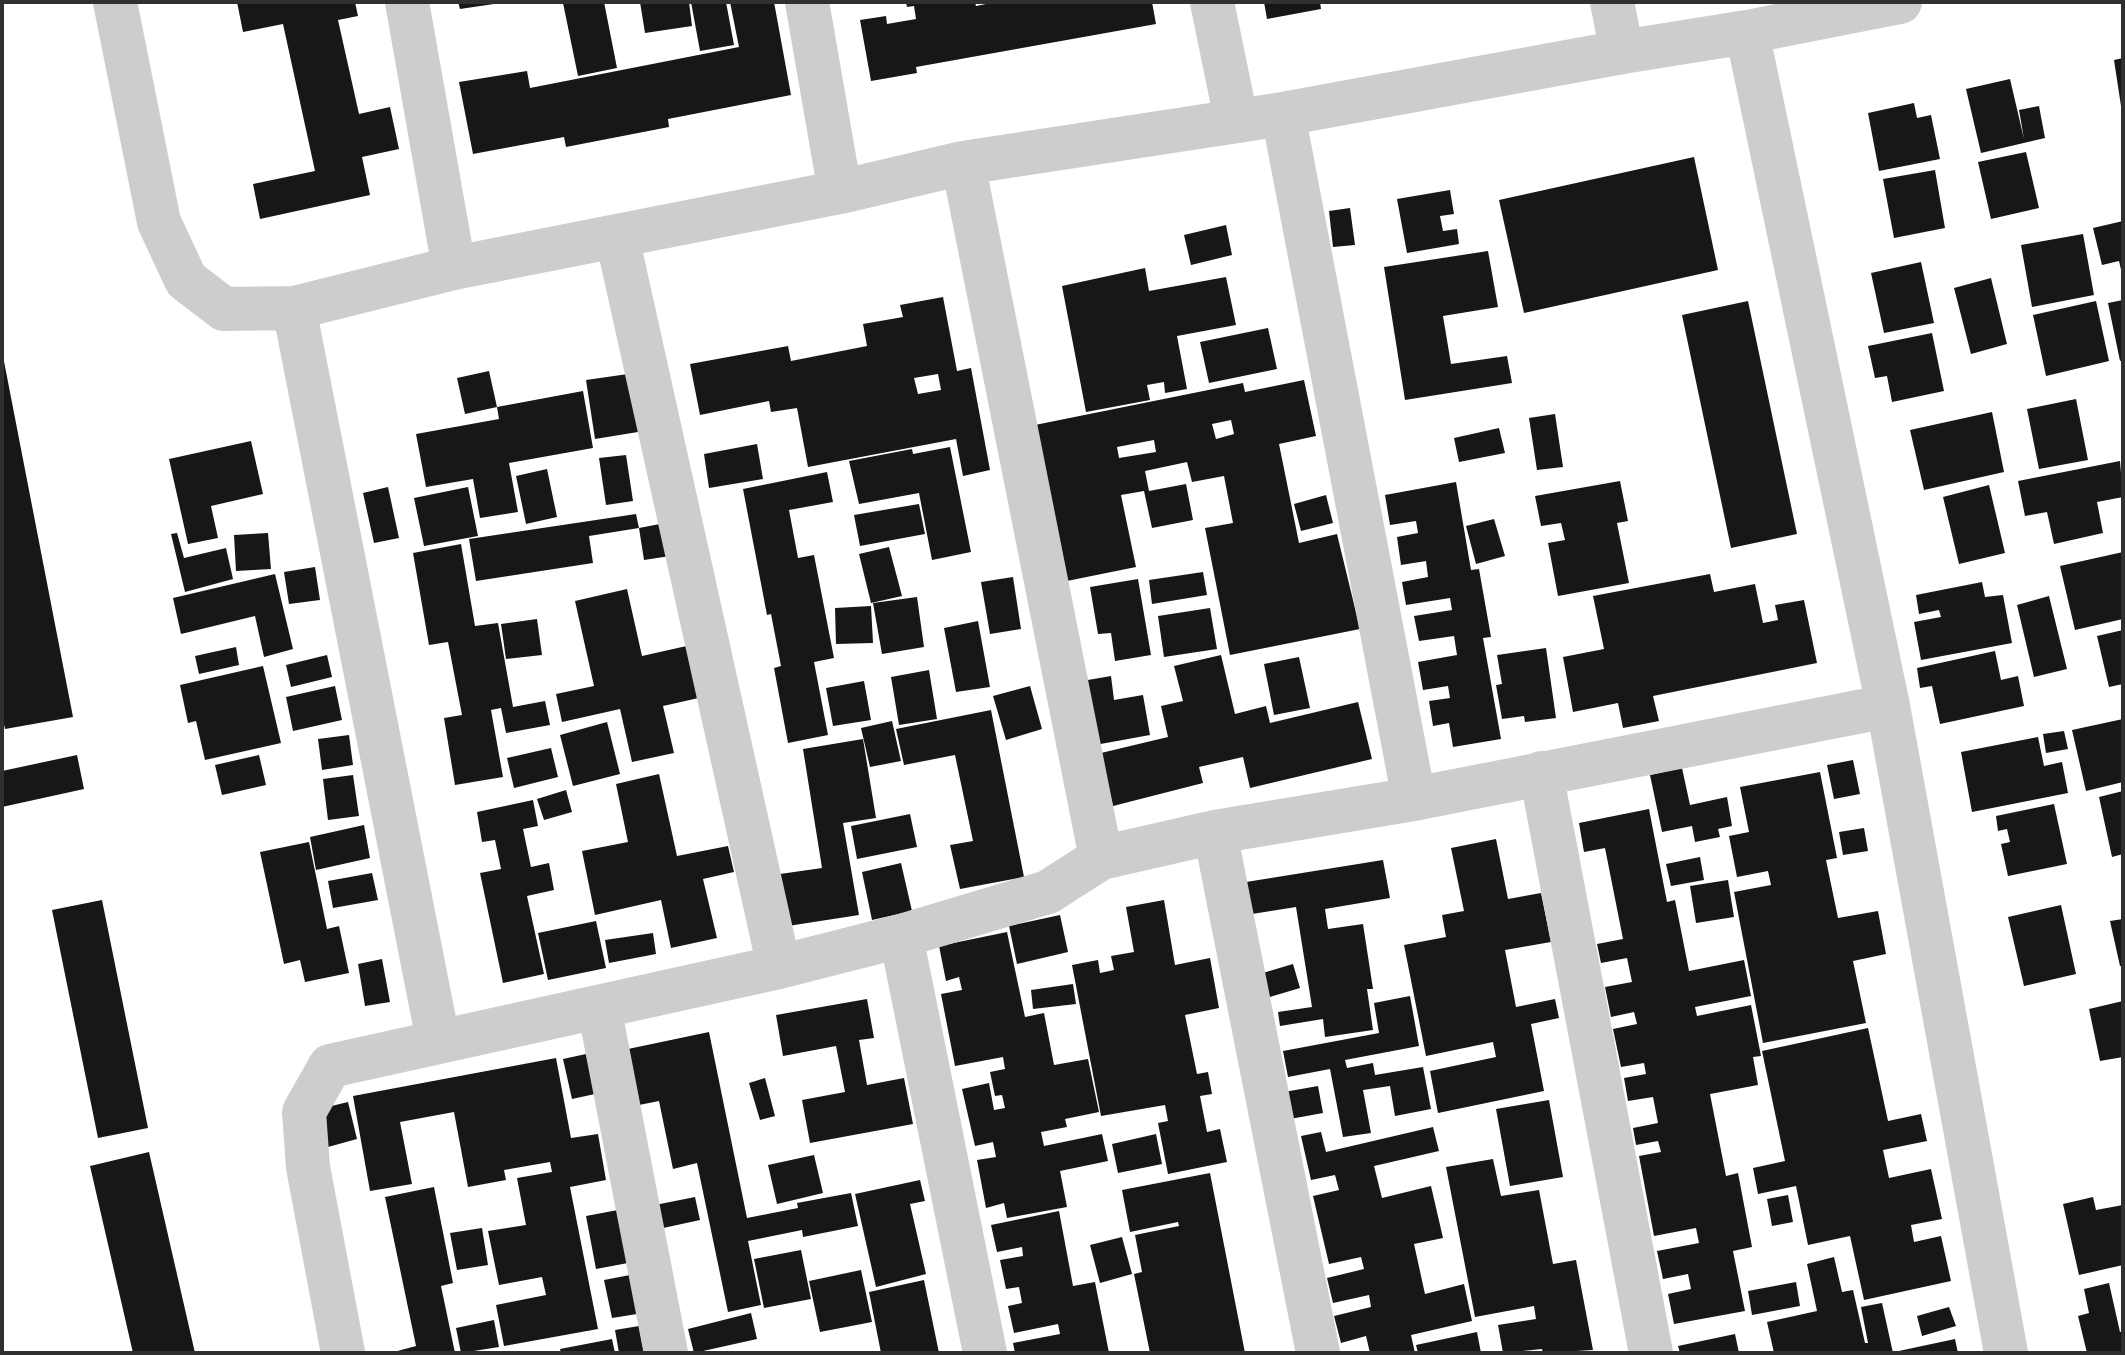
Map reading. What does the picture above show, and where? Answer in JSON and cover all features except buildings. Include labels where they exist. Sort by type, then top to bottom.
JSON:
[{"type":"street","points":[[115,2],[159,222],[186,280],[224,309],[294,308],[454,268],[840,192],[963,163],[1283,114],[1900,2]]},
{"type":"street","points":[[407,2],[454,268]]},
{"type":"street","points":[[807,2],[840,192]]},
{"type":"street","points":[[1212,2],[1236,119]]},
{"type":"street","points":[[1612,2],[1622,52]]},
{"type":"street","points":[[1747,32],[1888,706],[2006,1353]]},
{"type":"street","points":[[1283,114],[1414,799]]},
{"type":"street","points":[[963,163],[1101,858]]},
{"type":"street","points":[[617,237],[779,967]]},
{"type":"street","points":[[294,308],[438,1040]]},
{"type":"street","points":[[343,1353],[308,1167],[304,1112],[330,1066],[779,967],[901,936],[1048,892],[1101,858],[1215,832],[1414,799],[1888,706]]},
{"type":"street","points":[[1541,773],[1651,1353]]},
{"type":"street","points":[[1215,832],[1318,1353]]},
{"type":"street","points":[[901,936],[985,1353]]},
{"type":"street","points":[[599,1007],[666,1353]]}]
